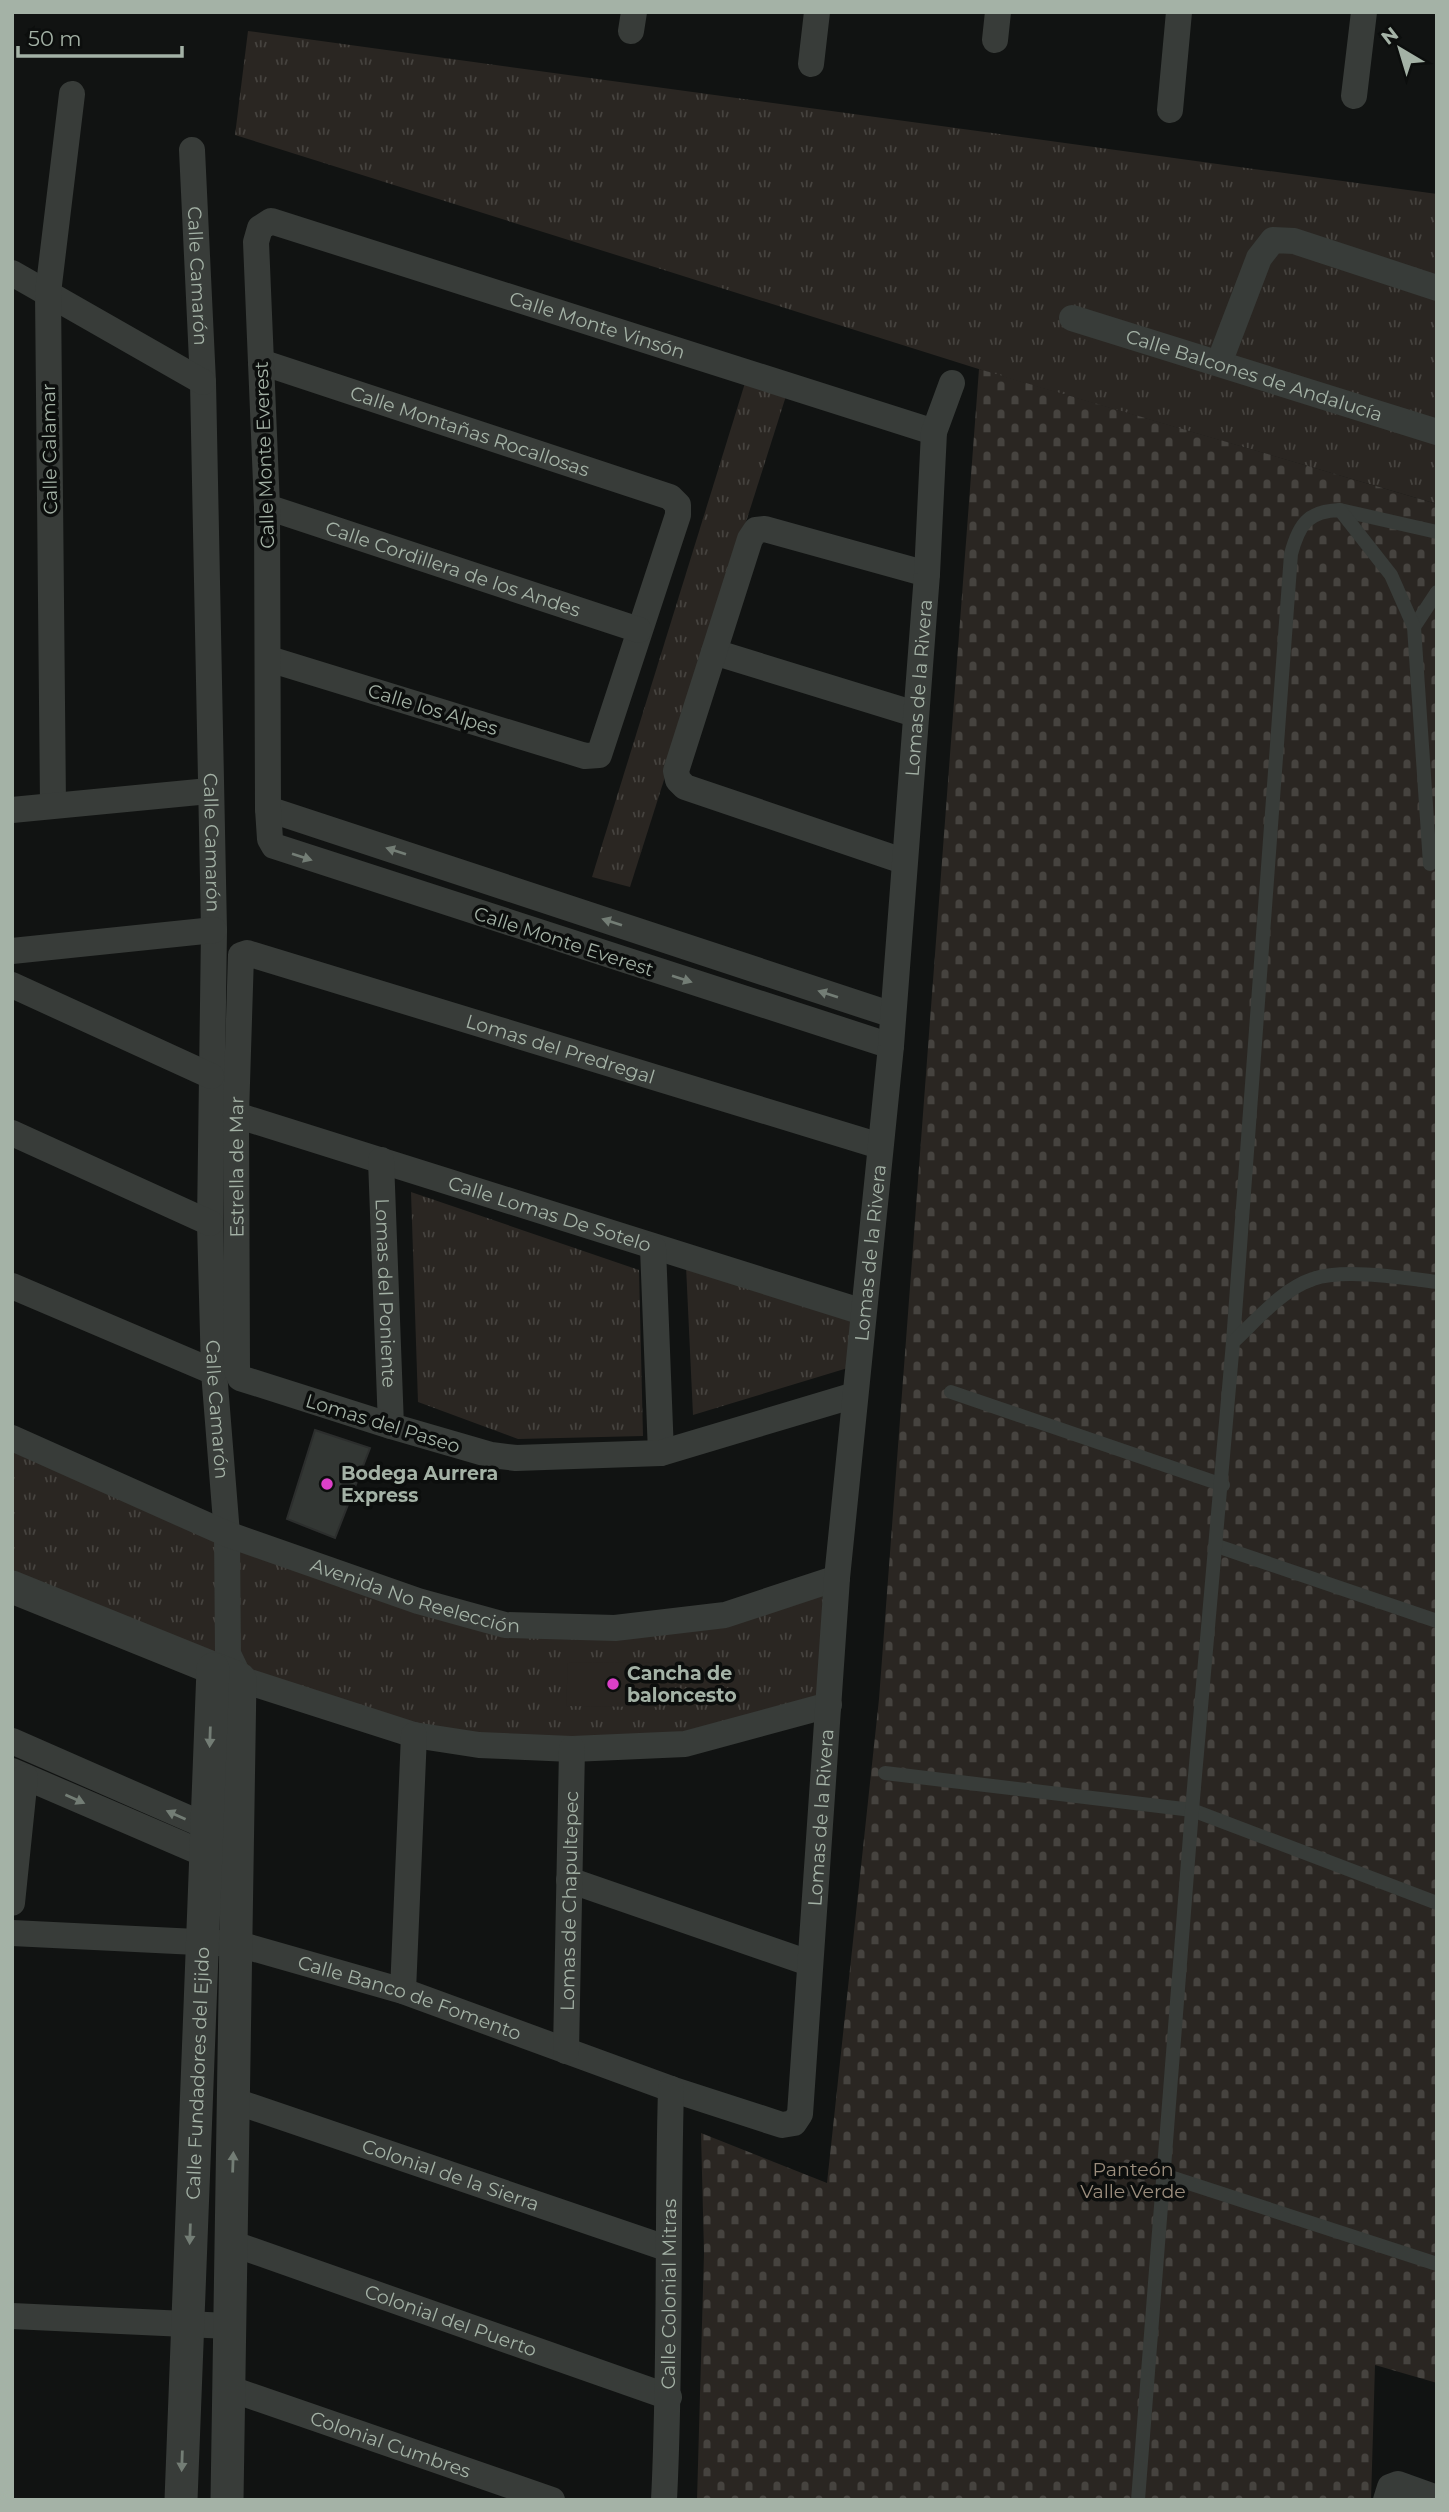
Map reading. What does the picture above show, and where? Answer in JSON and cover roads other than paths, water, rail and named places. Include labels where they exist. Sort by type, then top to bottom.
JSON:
[{"type":"street","points":[[811,64],[817,12]]},
{"type":"street","points":[[995,40],[998,12]]},
{"type":"street","points":[[1170,110],[1179,12]]},
{"type":"street","points":[[1354,96],[1364,12]]},
{"type":"street","name":"Calle Calamar","points":[[52,805],[48,293],[72,94]]},
{"type":"street","name":"Calle Camarón","points":[[192,150],[203,382],[209,791],[214,930],[210,1223],[214,1372],[227,1534]]},
{"type":"street","name":"Calle Monte Vinsón","points":[[260,228],[271,221],[934,432]]},
{"type":"street","name":"Calle Monte Everest","points":[[260,228],[256,242],[267,507],[270,839],[281,851],[891,1046]]},
{"type":"street","points":[[1219,363],[1259,258],[1273,240],[1294,241],[1437,288]]},
{"type":"street","points":[[12,273],[203,382]]},
{"type":"street","name":"Calle Balcones de Andalucía","points":[[1072,318],[1437,432]]},
{"type":"street","name":"Calle Montañas Rocallosas","points":[[261,362],[670,497],[678,505],[678,515],[639,631]]},
{"type":"street","name":"Lomas de la Rivera","points":[[794,2123],[800,2114],[837,1578],[891,1046],[903,861],[927,574],[934,432],[952,383]]},
{"type":"street","name":"Calle Cordillera de los Andes","points":[[267,507],[639,631]]},
{"type":"street","points":[[903,861],[685,787],[678,780],[676,771],[750,539],[756,530],[765,529],[927,574]]},
{"type":"street","name":"Calle los Alpes","points":[[269,659],[585,756],[599,754],[639,631]]},
{"type":"street","points":[[714,652],[915,714]]},
{"type":"street","points":[[12,810],[209,791]]},
{"type":"street","name":"Calle Monte Everest","points":[[268,809],[893,1015]]},
{"type":"street","points":[[12,951],[214,930]]},
{"type":"street","name":"Lomas del Predregal","points":[[240,955],[247,953],[880,1146]]},
{"type":"street","name":"Estrella de Mar","points":[[240,955],[236,1115],[237,1370],[240,1378]]},
{"type":"street","points":[[12,985],[211,1076]]},
{"type":"street","name":"Calle Lomas De Sotelo","points":[[236,1115],[863,1312]]},
{"type":"street","points":[[12,1133],[210,1223]]},
{"type":"street","name":"Lomas del Poniente","points":[[381,1160],[391,1426]]},
{"type":"street","points":[[653,1248],[661,1453]]},
{"type":"street","points":[[12,1286],[214,1372]]},
{"type":"street","name":"Lomas del Paseo","points":[[240,1378],[491,1455],[516,1458],[661,1453],[855,1395]]},
{"type":"street","name":"Avenida No Reelección","points":[[12,1438],[227,1534],[418,1601],[505,1625],[615,1628],[725,1615],[837,1578]]},
{"type":"street","name":"Calle Fundadores del Ejido","points":[[226,2500],[240,1854],[227,1667],[227,1534]]},
{"type":"street","points":[[12,1587],[414,1735],[479,1745],[572,1749],[685,1744],[829,1705]]},
{"type":"street","name":"Calle Fundadores del Ejido","points":[[181,2500],[206,1842],[227,1667]]},
{"type":"street","points":[[403,1991],[414,1735]]},
{"type":"street","points":[[12,1741],[206,1842]]},
{"type":"street","name":"Lomas de Chapultepec","points":[[566,2051],[572,1749]]},
{"type":"street","points":[[12,1903],[19,1774],[240,1854]]},
{"type":"street","points":[[569,1880],[809,1963]]},
{"type":"street","name":"Calle Banco de Fomento","points":[[12,1933],[238,1944],[403,1991],[671,2089],[782,2125],[794,2123]]},
{"type":"street","name":"Calle Colonial Mitras","points":[[664,2500],[669,2398],[666,2248],[671,2089]]},
{"type":"street","name":"Colonial de la Sierra","points":[[235,2101],[666,2248]]},
{"type":"street","name":"Colonial del Puerto","points":[[231,2243],[669,2398]]},
{"type":"street","points":[[12,2316],[229,2326]]},
{"type":"street","name":"Colonial Cumbres","points":[[228,2388],[552,2500]]},
{"type":"street","points":[[1388,2493],[1398,2484],[1437,2498]]},
{"type":"lane","points":[[1138,2500],[1192,1810],[1223,1486],[1291,554],[1296,536],[1304,522],[1323,510],[1340,510],[1437,532]]},
{"type":"lane","points":[[1340,510],[1391,575],[1414,626],[1430,864]]},
{"type":"lane","points":[[1414,626],[1437,592]]},
{"type":"lane","points":[[1233,1342],[1282,1298],[1314,1279],[1374,1274],[1437,1282]]},
{"type":"lane","points":[[951,1392],[1223,1486]]},
{"type":"lane","points":[[1217,1546],[1437,1621]]},
{"type":"lane","points":[[885,1773],[1192,1810],[1437,1903]]},
{"type":"lane","points":[[1164,2175],[1437,2264]]},
{"type":"place","name":"Bodega Aurrera Express","points":[[327,1484]]},
{"type":"place","name":"Cancha de baloncesto","points":[[613,1684]]},
{"type":"park label","name":"Panteón Valle Verde","points":[[1133,2180]]}]
